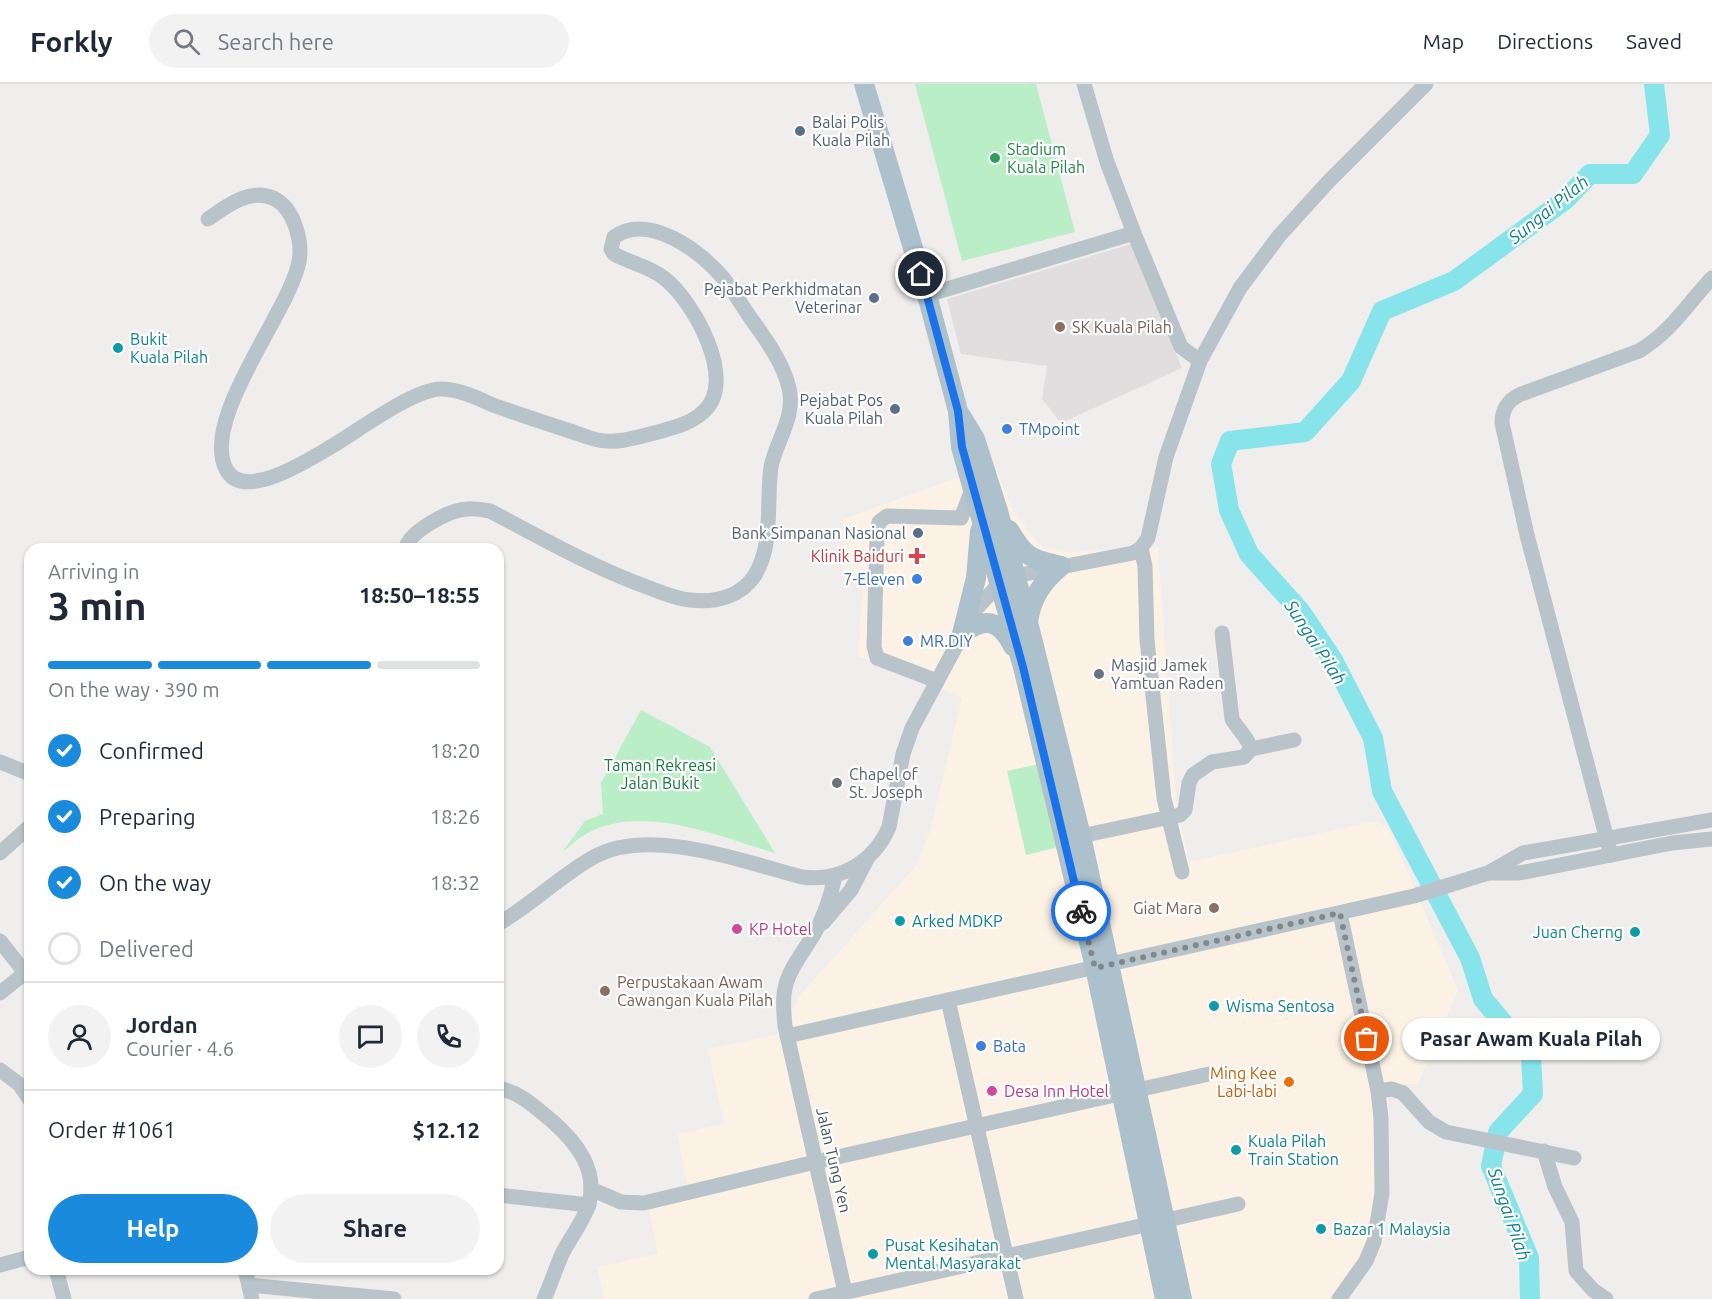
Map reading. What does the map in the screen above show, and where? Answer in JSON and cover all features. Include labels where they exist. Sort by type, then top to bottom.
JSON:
[{"type":"main road","points":[[864,84],[927,295],[958,411],[962,447],[973,487],[989,512],[1021,550],[1033,559],[1061,566]]},
{"type":"main road","points":[[958,411],[975,439],[989,512],[1007,580],[1023,667],[1102,966],[1157,1223],[1165,1299]]},
{"type":"main road","points":[[962,634],[976,578],[980,544],[989,512]]},
{"type":"main road","points":[[1028,622],[1030,607],[1036,592],[1045,580],[1061,566]]},
{"type":"main road","points":[[1007,580],[1028,622],[1081,836],[1102,966]]},
{"type":"main road","points":[[962,634],[980,623],[989,622],[999,626],[1008,635],[1023,667]]},
{"type":"main road","points":[[1157,1223],[1182,1299]]},
{"type":"street","points":[[1084,84],[1107,162],[1180,347],[1200,361]]},
{"type":"street","points":[[504,920],[591,858],[618,847],[663,844],[815,879],[835,876],[857,866],[868,857],[884,838],[889,827],[907,740],[976,609],[988,593],[1007,580],[1061,566],[1133,553],[1141,549],[1149,538],[1166,456],[1200,361],[1240,288],[1279,236],[1328,182],[1425,84]]},
{"type":"street","points":[[208,219],[240,199],[257,195],[268,196],[278,200],[287,210],[298,237],[300,251],[298,265],[287,294],[242,379],[230,405],[222,431],[222,459],[229,475],[249,483],[267,479],[296,466],[390,409],[420,394],[438,389],[462,393],[598,440],[628,440],[686,422],[703,413],[717,392],[714,364],[708,345],[689,304],[676,288],[640,264],[614,255],[611,249],[614,237],[630,230],[662,232],[704,258],[723,279],[776,356],[789,388],[791,401],[787,423],[771,467],[765,551],[754,576],[743,589],[727,597],[709,601],[676,598],[611,574],[490,512],[478,509],[465,509],[435,521],[414,535],[409,543]]},
{"type":"street","points":[[927,295],[1134,233]]},
{"type":"street","points":[[1611,855],[1527,535],[1502,416],[1513,398],[1521,394],[1639,351],[1655,342],[1674,324],[1712,278]]},
{"type":"street","points":[[937,681],[877,658],[874,646],[879,522],[887,516],[962,518],[973,487]]},
{"type":"street","points":[[1141,549],[1145,566],[1147,640],[1164,798],[1182,872]]},
{"type":"street","points":[[1222,633],[1232,719],[1238,730],[1249,740],[1251,749]]},
{"type":"street","points":[[1081,836],[1180,815],[1185,810],[1189,783],[1193,775],[1212,762],[1244,757],[1251,749],[1294,740]]},
{"type":"street","points":[[0,762],[24,772]]},
{"type":"street","points":[[1488,873],[1523,853],[1712,820]]},
{"type":"street","points":[[0,853],[24,832]]},
{"type":"street","points":[[787,1036],[1414,896],[1488,873],[1519,873],[1672,843],[1712,839]]},
{"type":"street","points":[[815,932],[851,890],[868,857]]},
{"type":"street","points":[[815,932],[835,876]]},
{"type":"street","points":[[1340,913],[1378,1091],[1381,1118],[1382,1193],[1374,1242],[1366,1262],[1340,1299]]},
{"type":"street","name":"Jalan Tung Yen","points":[[815,932],[790,973],[783,1003],[787,1036],[845,1292]]},
{"type":"street","points":[[0,940],[24,972]]},
{"type":"street","points":[[0,993],[24,978]]},
{"type":"street","points":[[948,1000],[1016,1299]]},
{"type":"street","points":[[0,1070],[19,1084],[24,1091]]},
{"type":"street","points":[[504,1196],[590,1197],[644,1203],[815,1162],[1209,1074]]},
{"type":"street","points":[[1378,1091],[1392,1089],[1403,1093],[1429,1122],[1446,1132],[1574,1158]]},
{"type":"street","points":[[504,1090],[526,1100],[574,1143],[591,1177],[590,1197],[544,1299]]},
{"type":"street","points":[[1544,1151],[1555,1187],[1572,1222],[1576,1271],[1593,1290],[1606,1299]]},
{"type":"street","points":[[816,1299],[1238,1204]]},
{"type":"street","points":[[0,1265],[24,1259]]},
{"type":"street","points":[[58,1275],[64,1299]]},
{"type":"street","points":[[247,1275],[251,1292],[394,1299]]},
{"type":"shaded area","name":"SK Kuala Pilah","points":[[1131,244],[1182,368],[1061,423],[1042,399],[1047,366],[961,354],[947,299]]},
{"type":"shaded area","points":[[996,469],[1015,514],[1043,548],[1071,552],[1158,547],[1176,801],[1189,862],[1376,821],[1389,829],[1458,990],[1418,1084],[1388,1084],[1390,1183],[1383,1246],[1348,1299],[604,1299],[597,1267],[658,1254],[646,1196],[688,1187],[677,1134],[724,1124],[708,1049],[778,1034],[802,993],[916,866],[930,831],[962,698],[858,656],[863,583],[842,573],[843,519],[957,478]]},
{"type":"green space","name":"Stadium Kuala Pilah","points":[[915,84],[1036,84],[1075,232],[962,261]]},
{"type":"green space","name":"Taman Rekreasi Jalan Bukit","points":[[641,710],[710,747],[775,853],[703,831],[652,821],[603,826],[581,837],[563,851],[585,821],[603,814],[601,783]]},
{"type":"green space","points":[[1039,764],[1058,847],[1026,855],[1007,771]]},
{"type":"waterway","name":"Sungai Pilah","points":[[1530,1299],[1529,1258],[1491,1166],[1498,1132],[1533,1094],[1531,1056],[1483,999],[1470,958],[1382,791],[1373,738],[1333,660],[1301,612],[1249,554],[1229,510],[1221,464],[1230,441],[1305,432],[1351,381],[1382,311],[1454,281],[1565,200],[1590,174],[1633,174],[1660,135],[1654,84]]},
{"type":"way so far","points":[[1081,911],[1095,968],[1340,913],[1367,1039]]},
{"type":"place","name":"Balai Polis Kuala Pilah","points":[[800,131]]},
{"type":"place","name":"Stadium Kuala Pilah","points":[[995,158]]},
{"type":"place","name":"Pejabat Perkhidmatan Veterinar","points":[[874,298]]},
{"type":"place","name":"SK Kuala Pilah","points":[[1060,327]]},
{"type":"place","name":"Bukit Kuala Pilah","points":[[118,348]]},
{"type":"place","name":"Pejabat Pos Kuala Pilah","points":[[895,409]]},
{"type":"place","name":"TMpoint","points":[[1007,429]]},
{"type":"place","name":"Bank Simpanan Nasional","points":[[918,533]]},
{"type":"place","name":"Klinik Baiduri","points":[[917,556]]},
{"type":"place","name":"7-Eleven","points":[[917,579]]},
{"type":"place","name":"MR.DIY","points":[[908,641]]},
{"type":"place","name":"Masjid Jamek Yamtuan Raden","points":[[1099,674]]},
{"type":"place","name":"Chapel of St. Joseph","points":[[837,783]]},
{"type":"place","name":"Giat Mara","points":[[1214,908]]},
{"type":"place","name":"Arked MDKP","points":[[900,921]]},
{"type":"place","name":"KP Hotel","points":[[737,929]]},
{"type":"place","name":"Juan Cherng","points":[[1635,932]]},
{"type":"place","name":"Perpustakaan Awam Cawangan Kuala Pilah","points":[[605,991]]},
{"type":"place","name":"Wisma Sentosa","points":[[1214,1006]]},
{"type":"place","name":"Pasar Awam Kuala Pilah","points":[[1367,1039]]},
{"type":"place","name":"Bata","points":[[981,1046]]},
{"type":"place","name":"Ming Kee Labi-labi","points":[[1289,1082]]},
{"type":"place","name":"Desa Inn Hotel","points":[[992,1091]]},
{"type":"place","name":"Kuala Pilah Train Station","points":[[1236,1150]]},
{"type":"place","name":"Bazar 1 Malaysia","points":[[1321,1229]]},
{"type":"place","name":"Pusat Kesihatan Mental Masyarakat","points":[[873,1254]]},
{"type":"route","points":[[921,274],[958,411],[962,447],[1023,667],[1081,911]]}]
